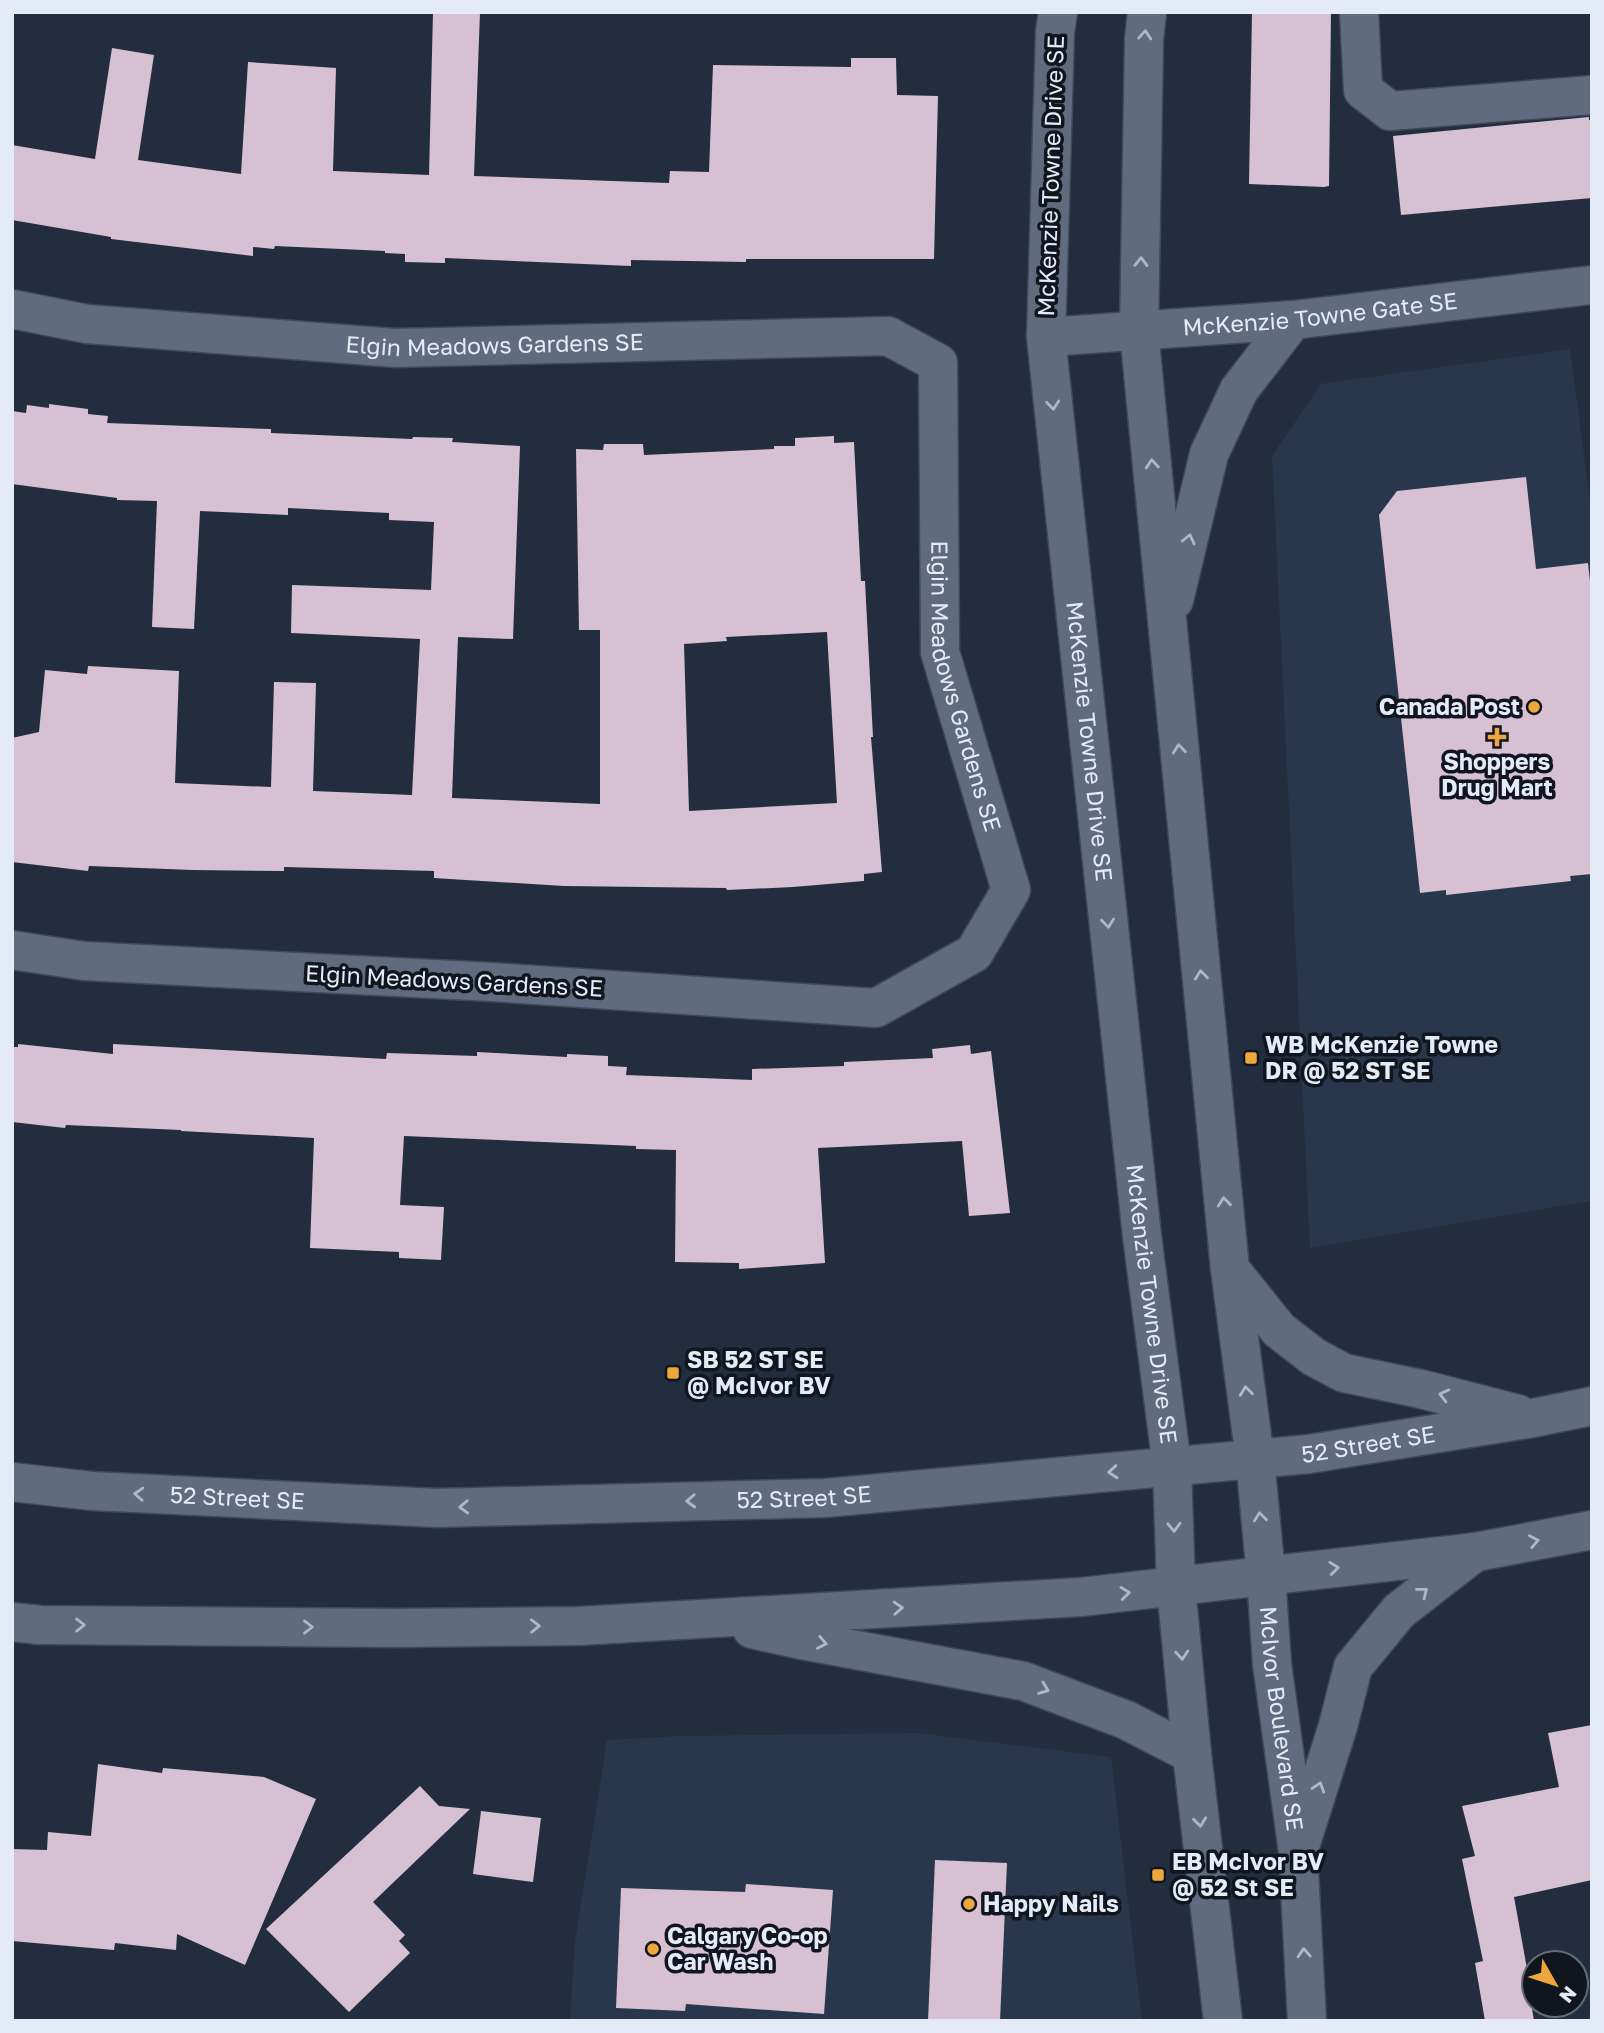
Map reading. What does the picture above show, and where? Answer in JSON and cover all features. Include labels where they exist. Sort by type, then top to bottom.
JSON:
[{"type":"street","name":"McKenzie Towne Drive SE","points":[[1058,12],[1055,33],[1046,337],[1142,1236],[1172,1466]]},
{"type":"street","points":[[1147,12],[1144,40],[1139,331],[1230,1269],[1255,1459]]},
{"type":"street","points":[[1359,12],[1363,90],[1390,111],[1592,95]]},
{"type":"street","name":"McKenzie Towne Gate SE","points":[[1046,337],[1293,320],[1592,285]]},
{"type":"street","name":"Elgin Meadows Gardens SE","points":[[12,309],[88,324],[395,348],[888,335],[938,363],[940,652],[1011,890],[974,953],[876,1008],[492,982],[84,961],[12,950]]},
{"type":"street","points":[[1167,629],[1209,454],[1238,390],[1293,320]]},
{"type":"street","points":[[1230,1269],[1279,1330],[1314,1357],[1344,1373],[1421,1389],[1533,1418]]},
{"type":"street","name":"52 Street SE","points":[[12,1482],[92,1492],[437,1508],[825,1498],[1309,1454],[1592,1406]]},
{"type":"street","name":"McIvor Boulevard SE","points":[[1255,1459],[1272,1664],[1298,1852],[1307,2021]]},
{"type":"street","points":[[1172,1466],[1176,1587],[1223,2021]]},
{"type":"street","points":[[12,1622],[40,1625],[394,1628],[579,1626],[1080,1597],[1476,1552],[1592,1530]]},
{"type":"street","points":[[1298,1852],[1338,1726],[1353,1667],[1398,1611],[1476,1552]]},
{"type":"street","points":[[707,1618],[796,1639],[1023,1681],[1126,1720],[1192,1754]]},
{"type":"shaded area","points":[[1570,349],[1592,516],[1592,1201],[1310,1248],[1272,456],[1321,384]]},
{"type":"shaded area","points":[[918,1733],[1111,1757],[1142,2021],[570,2021],[575,1942],[607,1740],[679,1736]]},
{"type":"building","points":[[433,12],[480,12],[474,176],[669,183],[670,171],[709,172],[713,65],[851,67],[851,58],[896,58],[897,95],[938,96],[934,259],[746,259],[746,262],[631,260],[631,266],[445,258],[445,263],[405,262],[405,254],[385,251],[275,246],[274,249],[253,247],[253,256],[111,239],[12,220],[12,145],[95,159],[112,48],[154,55],[138,160],[241,174],[248,62],[336,68],[333,171],[429,175]]},
{"type":"building","points":[[1252,12],[1331,12],[1329,186],[1249,184]]},
{"type":"building","points":[[1589,117],[1589,120],[1592,120],[1592,198],[1401,215],[1393,136]]},
{"type":"building","points":[[49,404],[88,409],[88,414],[108,416],[107,423],[271,429],[271,433],[412,439],[453,438],[452,442],[520,446],[513,639],[458,637],[452,798],[600,804],[600,630],[579,630],[576,449],[603,450],[604,444],[643,444],[644,455],[774,449],[774,446],[795,446],[795,438],[834,436],[834,443],[854,442],[861,581],[865,581],[871,737],[882,872],[864,874],[864,881],[727,890],[564,886],[434,878],[434,871],[284,867],[284,871],[193,870],[89,866],[88,871],[12,862],[12,738],[39,732],[45,670],[87,674],[88,666],[179,671],[175,783],[271,787],[274,682],[316,683],[313,791],[412,795],[420,639],[291,633],[292,585],[431,590],[434,522],[389,520],[389,513],[288,508],[288,515],[200,511],[194,629],[152,627],[157,501],[117,500],[12,484],[12,411],[26,413],[27,405],[49,408]],"holes":[[[827,632],[837,803],[689,811],[684,644],[727,641],[726,637]]]},
{"type":"building","name":"Shoppers Drug Mart","points":[[1526,477],[1536,569],[1588,563],[1592,600],[1592,874],[1570,876],[1571,881],[1446,895],[1446,890],[1420,893],[1379,515],[1397,491]]},
{"type":"building","points":[[18,1044],[113,1054],[113,1044],[386,1059],[387,1053],[477,1056],[477,1052],[567,1057],[567,1054],[608,1056],[608,1066],[627,1067],[626,1075],[752,1080],[752,1069],[844,1066],[844,1062],[933,1058],[932,1049],[970,1045],[971,1054],[991,1051],[1010,1213],[969,1216],[962,1141],[818,1148],[825,1263],[739,1269],[739,1263],[675,1262],[676,1150],[404,1136],[400,1205],[444,1207],[441,1260],[399,1258],[399,1252],[310,1248],[314,1138],[66,1125],[65,1128],[12,1122],[12,1047],[18,1047]]},
{"type":"building","points":[[1592,1725],[1592,1880],[1514,1897],[1523,1949],[1520,1949],[1520,2019],[1534,2021],[1485,2021],[1475,1963],[1483,1961],[1462,1859],[1475,1856],[1462,1806],[1559,1787],[1548,1733]]},
{"type":"building","points":[[98,1764],[162,1773],[163,1768],[264,1777],[316,1799],[245,1965],[177,1934],[176,1950],[115,1943],[114,1950],[12,1941],[12,1849],[47,1850],[48,1832],[91,1836]]},
{"type":"building","points":[[420,1786],[439,1806],[470,1809],[373,1902],[405,1935],[399,1941],[410,1953],[349,2012],[266,1929]]},
{"type":"building","points":[[481,1811],[541,1818],[533,1882],[473,1874]]},
{"type":"building","points":[[935,1860],[1007,1863],[1000,2021],[928,2021]]},
{"type":"building","points":[[746,1884],[833,1890],[824,2014],[686,2004],[685,2011],[616,2008],[621,1888],[745,1892]]},
{"type":"place","name":"Canada Post","points":[[1534,707]]},
{"type":"place","name":"Shoppers Drug Mart","points":[[1497,737]]},
{"type":"place","name":"WB McKenzie Towne DR @ 52 ST SE","points":[[1251,1058]]},
{"type":"place","name":"SB 52 ST SE @ McIvor BV","points":[[673,1373]]},
{"type":"place","name":"EB McIvor BV @ 52 St SE","points":[[1158,1875]]},
{"type":"place","name":"Happy Nails","points":[[969,1904]]},
{"type":"place","name":"Calgary Co-op Car Wash","points":[[653,1949]]}]
